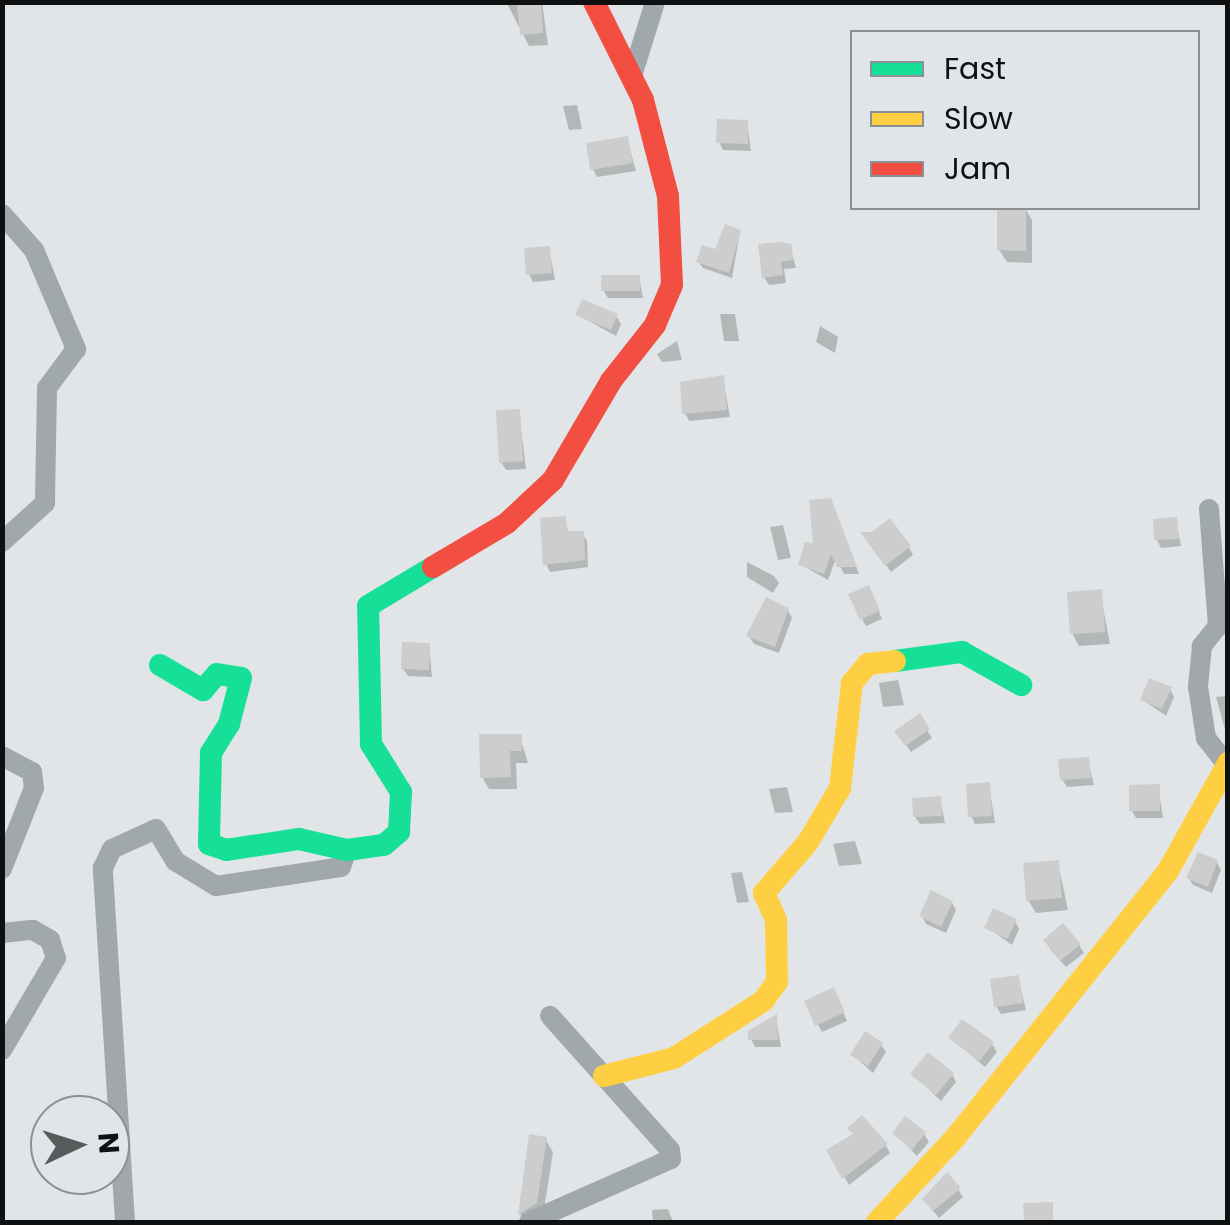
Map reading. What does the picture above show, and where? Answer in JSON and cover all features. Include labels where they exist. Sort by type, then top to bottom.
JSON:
[{"type":"street","points":[[160,665],[202,690],[217,674],[241,678],[229,724],[212,753],[209,844],[226,850],[299,839],[347,850],[384,845],[399,832],[401,792],[371,744],[368,606],[507,523],[553,480],[611,381],[654,325],[672,285],[668,196],[632,76],[594,2]]},
{"type":"street","points":[[632,76],[656,2]]},
{"type":"street","points":[[2,214],[34,250],[76,350],[48,388],[45,503],[2,542]]},
{"type":"street","points":[[878,1222],[955,1138],[1168,871],[1226,762],[1206,738],[1198,687],[1202,646],[1218,626],[1209,509]]},
{"type":"street","points":[[604,1076],[674,1058],[763,1001],[777,982],[776,920],[764,893],[808,842],[840,788],[852,682],[868,664],[962,652],[1021,684]]},
{"type":"street","points":[[2,756],[32,772],[34,788],[2,869]]},
{"type":"street","points":[[126,1222],[104,868],[112,849],[156,829],[175,862],[216,886],[341,867],[347,850]]},
{"type":"street","points":[[2,933],[33,930],[50,940],[56,958],[2,1050]]},
{"type":"street","points":[[529,1222],[671,1159],[670,1150],[550,1016]]},
{"type":"building","points":[[517,2],[541,2],[543,33],[520,35]]},
{"type":"building","points":[[717,119],[748,120],[748,144],[716,143]]},
{"type":"building","points":[[628,136],[633,163],[590,170],[586,143]]},
{"type":"building","points":[[997,210],[1026,210],[1026,251],[997,250]]},
{"type":"building","points":[[725,224],[741,230],[729,273],[696,262],[702,245],[715,249]]},
{"type":"building","points":[[758,244],[792,244],[793,260],[781,262],[783,275],[762,278]]},
{"type":"building","points":[[550,246],[552,273],[526,275],[524,248]]},
{"type":"building","points":[[601,275],[640,275],[640,291],[601,291]]},
{"type":"building","points":[[582,299],[618,314],[611,330],[575,315]]},
{"type":"building","points":[[724,375],[727,410],[682,414],[680,382]]},
{"type":"building","points":[[520,409],[523,461],[499,463],[496,410]]},
{"type":"building","points":[[831,498],[857,567],[837,567],[831,554],[824,574],[798,565],[805,542],[813,543],[809,500]]},
{"type":"building","points":[[566,516],[567,531],[584,531],[585,560],[543,565],[540,518]]},
{"type":"building","points":[[1177,517],[1179,539],[1154,540],[1153,519]]},
{"type":"building","points":[[890,518],[911,546],[885,566],[860,532],[872,532]]},
{"type":"building","points":[[869,585],[880,611],[860,620],[848,594]]},
{"type":"building","points":[[1102,589],[1105,632],[1070,634],[1067,592]]},
{"type":"building","points":[[766,597],[789,608],[775,647],[746,636]]},
{"type":"building","points":[[402,642],[430,643],[429,670],[401,669]]},
{"type":"building","points":[[1149,678],[1172,687],[1162,709],[1140,700]]},
{"type":"building","points":[[920,713],[930,729],[905,746],[894,731]]},
{"type":"building","points":[[479,734],[522,734],[522,751],[510,751],[511,777],[480,778]]},
{"type":"building","points":[[1089,757],[1091,778],[1060,780],[1058,759]]},
{"type":"building","points":[[990,782],[992,816],[968,817],[966,784]]},
{"type":"building","points":[[1160,784],[1160,811],[1129,811],[1129,785]]},
{"type":"building","points":[[941,796],[942,816],[913,817],[912,798]]},
{"type":"building","points":[[1198,852],[1218,860],[1208,887],[1186,878]]},
{"type":"building","points":[[1059,860],[1062,898],[1026,901],[1023,863]]},
{"type":"building","points":[[931,890],[953,901],[941,927],[919,916]]},
{"type":"building","points":[[993,908],[1017,919],[1007,939],[984,928]]},
{"type":"building","points":[[1063,923],[1081,944],[1060,961],[1043,940]]},
{"type":"building","points":[[1019,975],[1023,1003],[994,1007],[990,979]]},
{"type":"building","points":[[834,987],[845,1012],[815,1026],[804,1001]]},
{"type":"building","points":[[777,1014],[778,1040],[748,1040],[748,1031]]},
{"type":"building","points":[[962,1019],[994,1042],[980,1061],[948,1038]]},
{"type":"building","points":[[865,1031],[883,1043],[868,1066],[850,1055]]},
{"type":"building","points":[[928,1052],[954,1073],[936,1095],[910,1074]]},
{"type":"building","points":[[862,1115],[888,1144],[842,1179],[826,1150],[853,1134],[847,1128]]},
{"type":"building","points":[[905,1116],[926,1132],[912,1150],[892,1133]]},
{"type":"building","points":[[529,1134],[547,1137],[537,1203],[518,1215]]},
{"type":"building","points":[[947,1172],[961,1188],[933,1211],[922,1199]]},
{"type":"building","points":[[1053,1202],[1053,1222],[1024,1222],[1023,1203]]},
{"type":"traffic: fast","points":[[160,665],[203,690],[217,674],[241,678],[229,724],[211,753],[209,844],[226,850],[299,839],[347,850],[384,845],[399,832],[401,792],[371,744],[368,606],[433,567]]},
{"type":"traffic: fast","points":[[895,661],[962,652],[1021,685]]},
{"type":"traffic: slow","points":[[604,1076],[674,1058],[763,1001],[777,982],[776,920],[764,893],[808,842],[840,788],[852,683],[868,664],[895,661]]},
{"type":"traffic: slow","points":[[877,1222],[955,1138],[1168,871],[1228,763]]},
{"type":"traffic: jam","points":[[433,567],[507,523],[553,480],[611,381],[655,325],[672,285],[668,196],[643,100],[594,2]]}]
